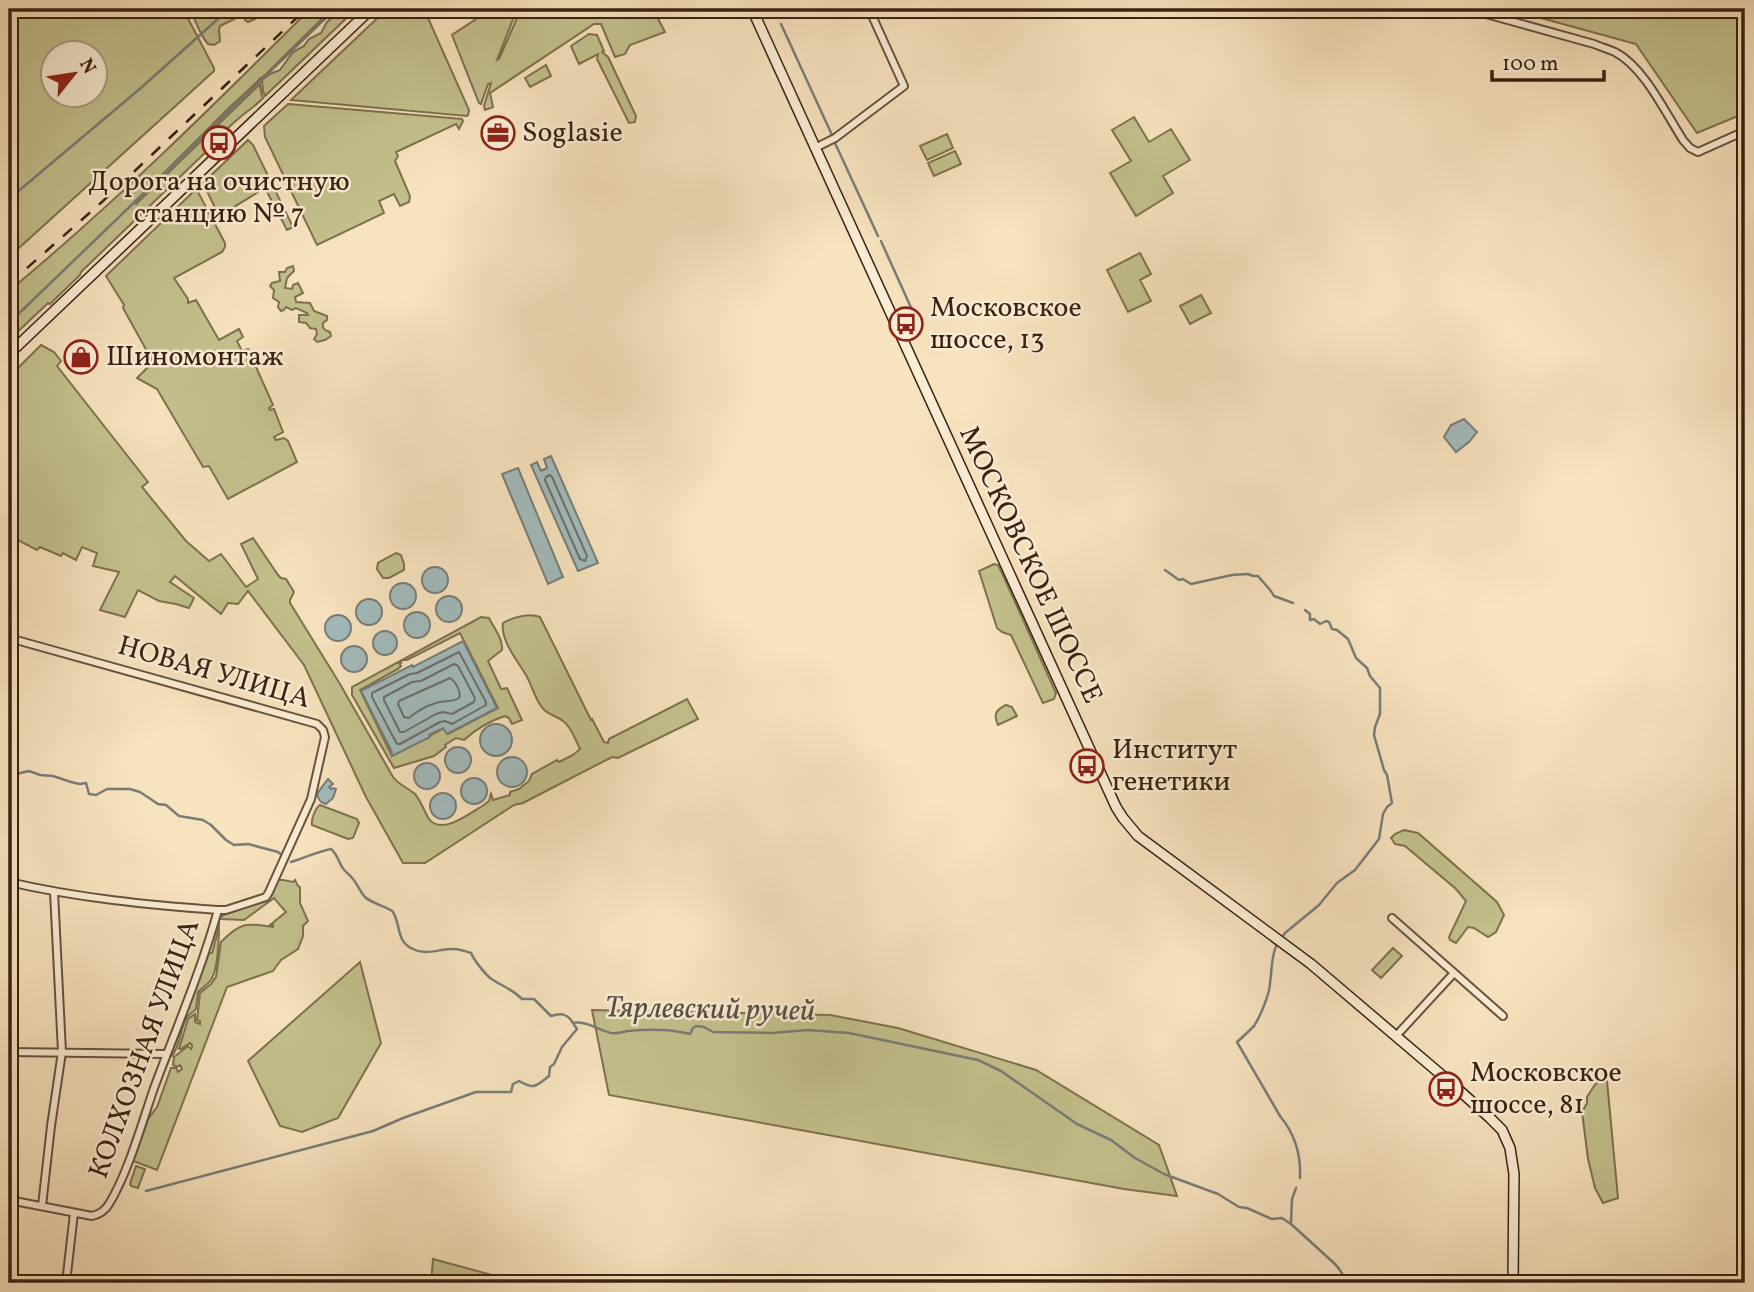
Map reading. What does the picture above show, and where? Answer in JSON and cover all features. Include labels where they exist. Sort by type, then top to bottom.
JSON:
[{"type":"main road","points":[[9,355],[371,9]]},
{"type":"main road","name":"МОСКОВСКОЕ ШОССЕ","points":[[752,9],[1122,818],[1152,847],[1334,983],[1502,1130],[1510,1148],[1514,1174],[1513,1283]]},
{"type":"street","points":[[815,148],[835,138],[904,86],[869,9]]},
{"type":"street","points":[[1468,9],[1614,51],[1639,71],[1683,139],[1690,148],[1698,152],[1745,131]]},
{"type":"street","name":"НОВАЯ УЛИЦА","points":[[9,638],[320,726],[325,733],[325,742],[311,799],[269,892],[266,897],[218,910]]},
{"type":"street","points":[[9,882],[54,892],[158,906],[218,910]]},
{"type":"street","points":[[42,1206],[62,1052],[54,892]]},
{"type":"street","name":"КОЛХОЗНАЯ УЛИЦА","points":[[74,1213],[99,1215],[110,1202],[124,1172],[166,1054],[202,964],[218,910]]},
{"type":"street","points":[[1392,918],[1503,1016]]},
{"type":"street","points":[[1396,1036],[1454,973]]},
{"type":"street","points":[[9,1052],[166,1054]]},
{"type":"street","points":[[9,1200],[74,1213],[66,1283]]},
{"type":"shaded area","points":[[9,9],[183,9],[214,71],[9,257]]},
{"type":"shaded area","points":[[190,9],[260,9],[255,19],[248,22],[244,14],[220,26],[220,41],[214,45],[205,40]]},
{"type":"shaded area","points":[[310,9],[332,9],[134,203],[136,204],[260,84],[263,98],[209,145],[211,147],[80,275],[9,340],[9,291],[125,189]]},
{"type":"shaded area","points":[[343,9],[356,9],[265,96],[262,80],[280,70],[293,52],[321,33],[327,22]]},
{"type":"shaded area","points":[[387,9],[424,9],[469,110],[467,116],[291,100]]},
{"type":"shaded area","points":[[477,9],[517,9],[497,60],[521,9],[653,9],[665,32],[630,45],[625,54],[615,57],[601,24],[594,24],[490,93],[493,107],[485,110],[491,83],[488,84],[481,104],[479,103],[452,35],[479,17]]},
{"type":"shaded area","points":[[1508,9],[1745,9],[1745,113],[1697,133],[1636,44]]},
{"type":"shaded area","points":[[589,34],[597,35],[604,51],[602,52],[608,57],[636,116],[635,122],[629,123],[597,59],[598,54],[579,64],[571,46]]},
{"type":"shaded area","points":[[546,65],[551,76],[530,87],[525,78]]},
{"type":"shaded area","points":[[288,104],[463,121],[459,129],[456,124],[396,152],[398,156],[395,161],[410,196],[409,202],[400,206],[394,194],[379,201],[384,213],[317,245],[265,137],[264,126]]},
{"type":"shaded area","points":[[1134,117],[1149,142],[1171,129],[1190,160],[1163,176],[1173,193],[1136,216],[1110,173],[1131,161],[1112,130]]},
{"type":"shaded area","points":[[947,134],[953,148],[927,160],[920,146]]},
{"type":"shaded area","points":[[248,140],[253,145],[293,227],[287,230],[265,188],[219,216],[204,185]]},
{"type":"shaded area","points":[[955,151],[961,164],[934,176],[928,163]]},
{"type":"shaded area","points":[[194,191],[198,192],[225,247],[222,252],[174,278],[188,303],[196,300],[219,340],[239,329],[243,337],[237,341],[242,351],[248,349],[273,405],[269,408],[274,409],[283,432],[274,437],[276,440],[284,438],[288,441],[297,462],[228,499],[209,466],[203,467],[157,389],[137,378],[153,362],[106,276]]},
{"type":"shaded area","points":[[1140,253],[1151,274],[1140,280],[1151,301],[1128,312],[1107,270]]},
{"type":"shaded area","points":[[293,266],[294,271],[287,278],[285,288],[292,289],[293,285],[298,283],[303,293],[295,297],[296,302],[310,303],[314,311],[327,316],[323,327],[331,336],[325,340],[317,342],[314,339],[316,329],[299,322],[299,315],[308,315],[307,313],[286,307],[281,311],[279,302],[273,298],[274,290],[270,286],[280,281],[279,272],[285,272]]},
{"type":"shaded area","points":[[1201,295],[1211,313],[1190,324],[1180,306]]},
{"type":"shaded area","points":[[41,345],[54,352],[61,361],[57,366],[148,482],[142,487],[186,541],[209,561],[221,554],[246,587],[258,579],[241,544],[253,538],[278,575],[286,579],[294,592],[290,603],[393,777],[415,794],[429,819],[435,824],[448,824],[464,817],[489,801],[491,794],[493,800],[510,795],[510,792],[529,781],[532,774],[580,749],[566,723],[543,709],[511,651],[504,637],[503,623],[511,619],[540,617],[604,742],[608,743],[609,739],[687,699],[698,719],[514,805],[425,863],[403,863],[366,797],[304,665],[248,591],[238,604],[228,603],[221,614],[175,576],[170,582],[194,598],[189,608],[159,601],[138,590],[125,617],[100,610],[119,572],[93,566],[97,553],[82,547],[76,560],[63,553],[61,556],[40,547],[37,550],[18,540],[9,558],[9,377]]},
{"type":"shaded area","points":[[396,553],[401,555],[404,570],[389,578],[383,578],[377,569],[378,563]]},
{"type":"shaded area","points":[[994,564],[998,565],[1002,573],[1056,693],[1054,699],[1043,703],[1011,635],[997,628],[979,571]]},
{"type":"shaded area","points":[[481,617],[489,618],[500,638],[502,650],[488,661],[501,689],[507,688],[522,720],[512,724],[505,716],[499,718],[464,740],[456,738],[434,756],[394,768],[352,695],[352,687]],"holes":[[[460,633],[498,708],[448,734],[444,728],[392,756],[360,690],[398,669],[402,660],[407,660]]]},
{"type":"shaded area","points":[[1006,705],[1012,707],[1017,716],[998,725],[996,713]]},
{"type":"shaded area","points":[[320,805],[357,819],[359,823],[353,838],[348,839],[312,825],[316,809]]},
{"type":"shaded area","points":[[1404,830],[1418,833],[1497,902],[1504,915],[1496,932],[1488,937],[1468,927],[1456,943],[1450,940],[1466,901],[1456,889],[1405,846],[1395,844],[1391,838]]},
{"type":"shaded area","points":[[277,880],[295,880],[300,887],[300,903],[308,921],[303,926],[303,936],[298,949],[281,960],[273,971],[227,987],[157,1170],[133,1161],[171,1068],[176,1068],[178,1072],[182,1069],[180,1065],[173,1065],[174,1057],[188,1046],[191,1049],[192,1047],[190,1043],[179,1049],[188,1019],[195,1014],[195,1022],[200,1024],[197,1020],[200,993],[216,977],[221,942],[239,927],[273,927],[270,925],[286,912],[274,898],[244,920],[220,917],[268,899]]},
{"type":"shaded area","points":[[218,922],[218,952],[214,974],[210,982],[198,992],[196,1009],[187,1017],[175,1052],[172,1056],[169,1055],[209,953],[212,953]]},
{"type":"shaded area","points":[[1393,948],[1402,956],[1381,978],[1372,970]]},
{"type":"shaded area","points":[[360,962],[381,1043],[338,1118],[302,1132],[280,1126],[248,1061]]},
{"type":"shaded area","points":[[592,1010],[830,1015],[898,1028],[1036,1070],[1159,1145],[1177,1196],[1124,1189],[609,1095]]},
{"type":"shaded area","points":[[1599,1080],[1607,1081],[1618,1198],[1603,1203],[1595,1188],[1588,1159],[1582,1112],[1587,1097]]},
{"type":"shaded area","points":[[136,1166],[145,1169],[138,1188],[130,1184]]},
{"type":"shaded area","points":[[433,1259],[521,1283],[431,1283]]},
{"type":"water","points":[[1464,419],[1477,432],[1456,452],[1444,437],[1451,425]]},
{"type":"water","points":[[551,456],[598,563],[578,571],[531,465],[537,462],[541,471],[547,468],[544,459]]},
{"type":"water","points":[[518,468],[563,577],[548,584],[502,474]]},
{"type":"water","points":[[435,567],[444,571],[448,580],[444,589],[435,593],[426,589],[422,580],[426,571]]},
{"type":"water","points":[[403,583],[412,587],[416,596],[412,605],[403,609],[394,605],[390,596],[394,587]]},
{"type":"water","points":[[449,596],[458,600],[462,609],[458,618],[449,622],[440,618],[436,609],[440,600]]},
{"type":"water","points":[[369,599],[378,603],[382,612],[378,621],[369,625],[360,621],[356,612],[360,603]]},
{"type":"water","points":[[417,612],[426,616],[430,625],[426,634],[417,638],[408,634],[404,625],[408,616]]},
{"type":"water","points":[[338,615],[347,619],[351,628],[347,637],[338,641],[329,637],[325,628],[329,619]]},
{"type":"water","points":[[380,631],[390,631],[397,638],[397,648],[390,655],[380,655],[373,648],[373,638]]},
{"type":"water","points":[[463,641],[497,708],[447,734],[443,728],[392,756],[361,691]]},
{"type":"water","points":[[354,646],[363,650],[367,659],[363,668],[354,672],[345,668],[341,659],[345,650]]},
{"type":"water","points":[[496,724],[507,729],[512,740],[507,751],[496,756],[485,751],[480,740],[485,729]]},
{"type":"water","points":[[458,747],[467,751],[471,760],[467,769],[458,773],[449,769],[445,760],[449,751]]},
{"type":"water","points":[[512,757],[523,761],[527,772],[523,783],[512,787],[501,783],[497,772],[501,761]]},
{"type":"water","points":[[427,763],[436,767],[440,776],[436,785],[427,789],[418,785],[414,776],[418,767]]},
{"type":"water","points":[[474,778],[483,782],[487,791],[483,800],[474,804],[465,800],[461,791],[465,782]]},
{"type":"water","points":[[328,779],[333,784],[329,787],[336,789],[333,798],[326,804],[317,796]]},
{"type":"water","points":[[443,793],[452,797],[456,806],[452,815],[443,819],[434,815],[430,806],[434,797]]},
{"type":"waterway","points":[[9,199],[142,87],[229,9]]},
{"type":"waterway","points":[[9,323],[335,9]]},
{"type":"waterway","points":[[774,9],[778,17]]},
{"type":"waterway","points":[[781,24],[832,135]]},
{"type":"waterway","points":[[835,143],[878,236]]},
{"type":"waterway","points":[[881,241],[913,312]]},
{"type":"waterway","points":[[1165,570],[1179,580],[1183,579],[1191,584],[1232,575],[1258,576],[1274,596],[1293,603]]},
{"type":"waterway","points":[[1281,939],[1319,905],[1337,883],[1355,870],[1379,839],[1383,814],[1392,803],[1387,775],[1374,735],[1380,714],[1380,688],[1367,668],[1356,658],[1348,639],[1332,629],[1329,622],[1320,624],[1314,619],[1310,620],[1310,614],[1305,610]]},
{"type":"waterway","name":"Тярлевский ручей","points":[[9,779],[29,771],[80,784],[86,783],[89,794],[96,795],[107,789],[130,789],[158,804],[166,805],[179,816],[203,820],[234,845],[248,844],[278,852],[283,856]]},
{"type":"waterway","name":"Тярлевский ручей","points":[[291,862],[331,849],[365,897],[393,912],[401,938],[408,946],[423,952],[455,949],[471,953],[480,968],[493,980],[522,999],[534,999],[551,1016],[564,1015],[573,1023],[587,1024],[613,1033],[651,1030],[690,1034],[696,1026],[713,1032],[772,1033],[808,1030],[849,1033],[978,1060],[1001,1071],[1077,1124],[1111,1140],[1135,1158],[1164,1174],[1218,1194],[1239,1207],[1272,1219],[1282,1218],[1335,1264],[1352,1283]]},
{"type":"waterway","points":[[1277,944],[1270,987],[1264,1005],[1254,1026],[1237,1042],[1290,1130],[1298,1153],[1300,1178]]},
{"type":"waterway","points":[[146,1191],[373,1131],[476,1092],[511,1092],[513,1084],[519,1081],[535,1086],[549,1076],[550,1067],[577,1029],[573,1023]]},
{"type":"waterway","points":[[1291,1222],[1292,1199],[1296,1188]]},
{"type":"railway","points":[[9,284],[103,201],[306,9]]},
{"type":"place","name":"Soglasie","points":[[498,133]]},
{"type":"place","name":"Дорога на очистную станцию № 7","points":[[219,143]]},
{"type":"place","name":"Московское шоссе, 13","points":[[906,324]]},
{"type":"place","name":"Шиномонтаж","points":[[81,357]]},
{"type":"place","name":"Институт генетики","points":[[1087,766]]},
{"type":"place","name":"Московское шоссе, 81","points":[[1446,1089]]}]
